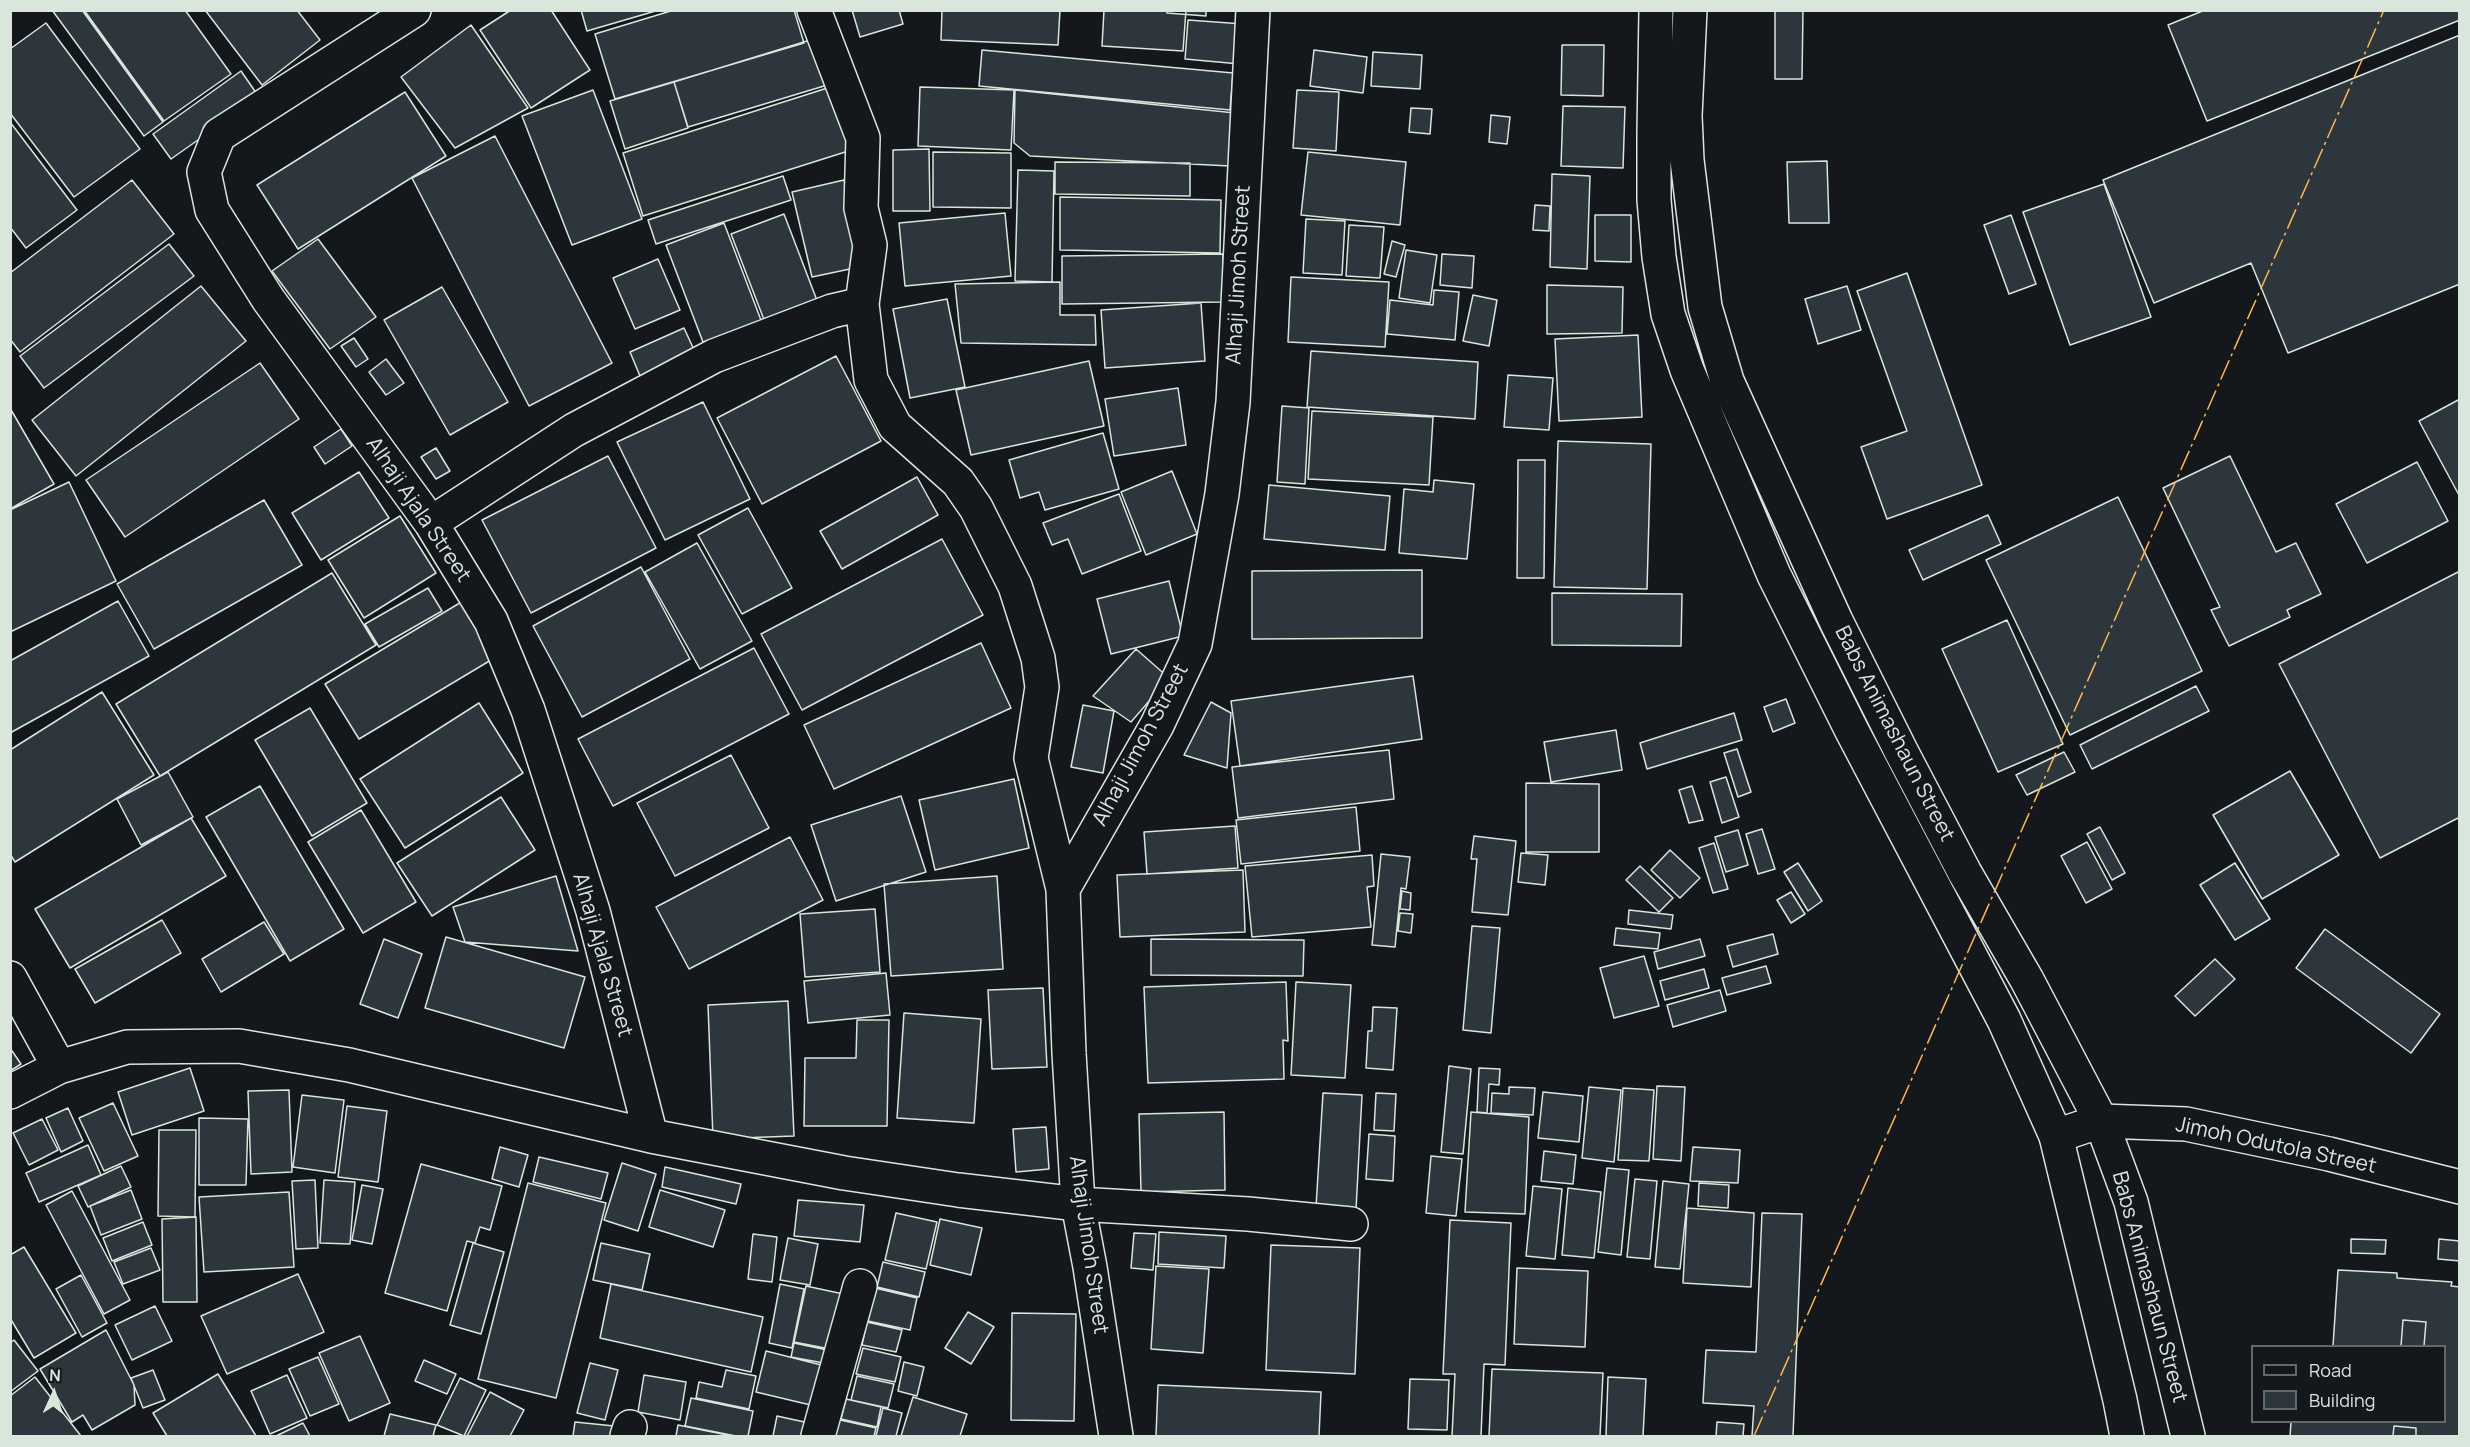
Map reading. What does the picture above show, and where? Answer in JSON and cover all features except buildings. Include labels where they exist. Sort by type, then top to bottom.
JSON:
[{"type":"street","name":"Alhaji Ajala Street","points":[[414,10],[219,135],[204,172],[212,210],[268,299],[431,523],[491,621],[528,710],[593,911],[651,1136]]},
{"type":"street","points":[[814,10],[863,138],[861,208],[870,244],[862,304],[871,380],[895,426],[958,482],[976,508],[1015,586],[1038,658],[1042,687],[1031,758],[1063,889]]},
{"type":"street","name":"Alhaji Jimoh Street","points":[[1116,1437],[1078,1204],[1069,1053],[1063,889],[1157,725],[1195,644],[1222,494],[1233,402],[1254,10]]},
{"type":"street","name":"Babs Animashaun Street","points":[[1656,10],[1654,200],[1659,257],[1668,314],[1687,370],[1774,574],[1852,731],[2004,1020],[2056,1136],[2127,1437]]},
{"type":"street","name":"Babs Animashaun Street","points":[[1690,10],[1685,116],[1687,160],[1705,307],[1726,381],[1836,621],[1901,751],[1965,873],[2027,980],[2101,1121],[2131,1202],[2188,1437]]},
{"type":"street","points":[[431,523],[574,430],[714,356],[832,310],[862,304]]},
{"type":"street","points":[[10,978],[59,1067]]},
{"type":"street","points":[[10,1092],[59,1067],[127,1047],[239,1046],[349,1065],[651,1136],[844,1173],[958,1190],[1078,1204],[1248,1214],[1351,1224]]},
{"type":"street","name":"Jimoh Odutola Street","points":[[2056,1136],[2101,1121],[2186,1124],[2329,1154],[2460,1187]]},
{"type":"street","points":[[818,1437],[860,1286]]},
{"type":"power","points":[[1754,1436],[2384,10]]}]
